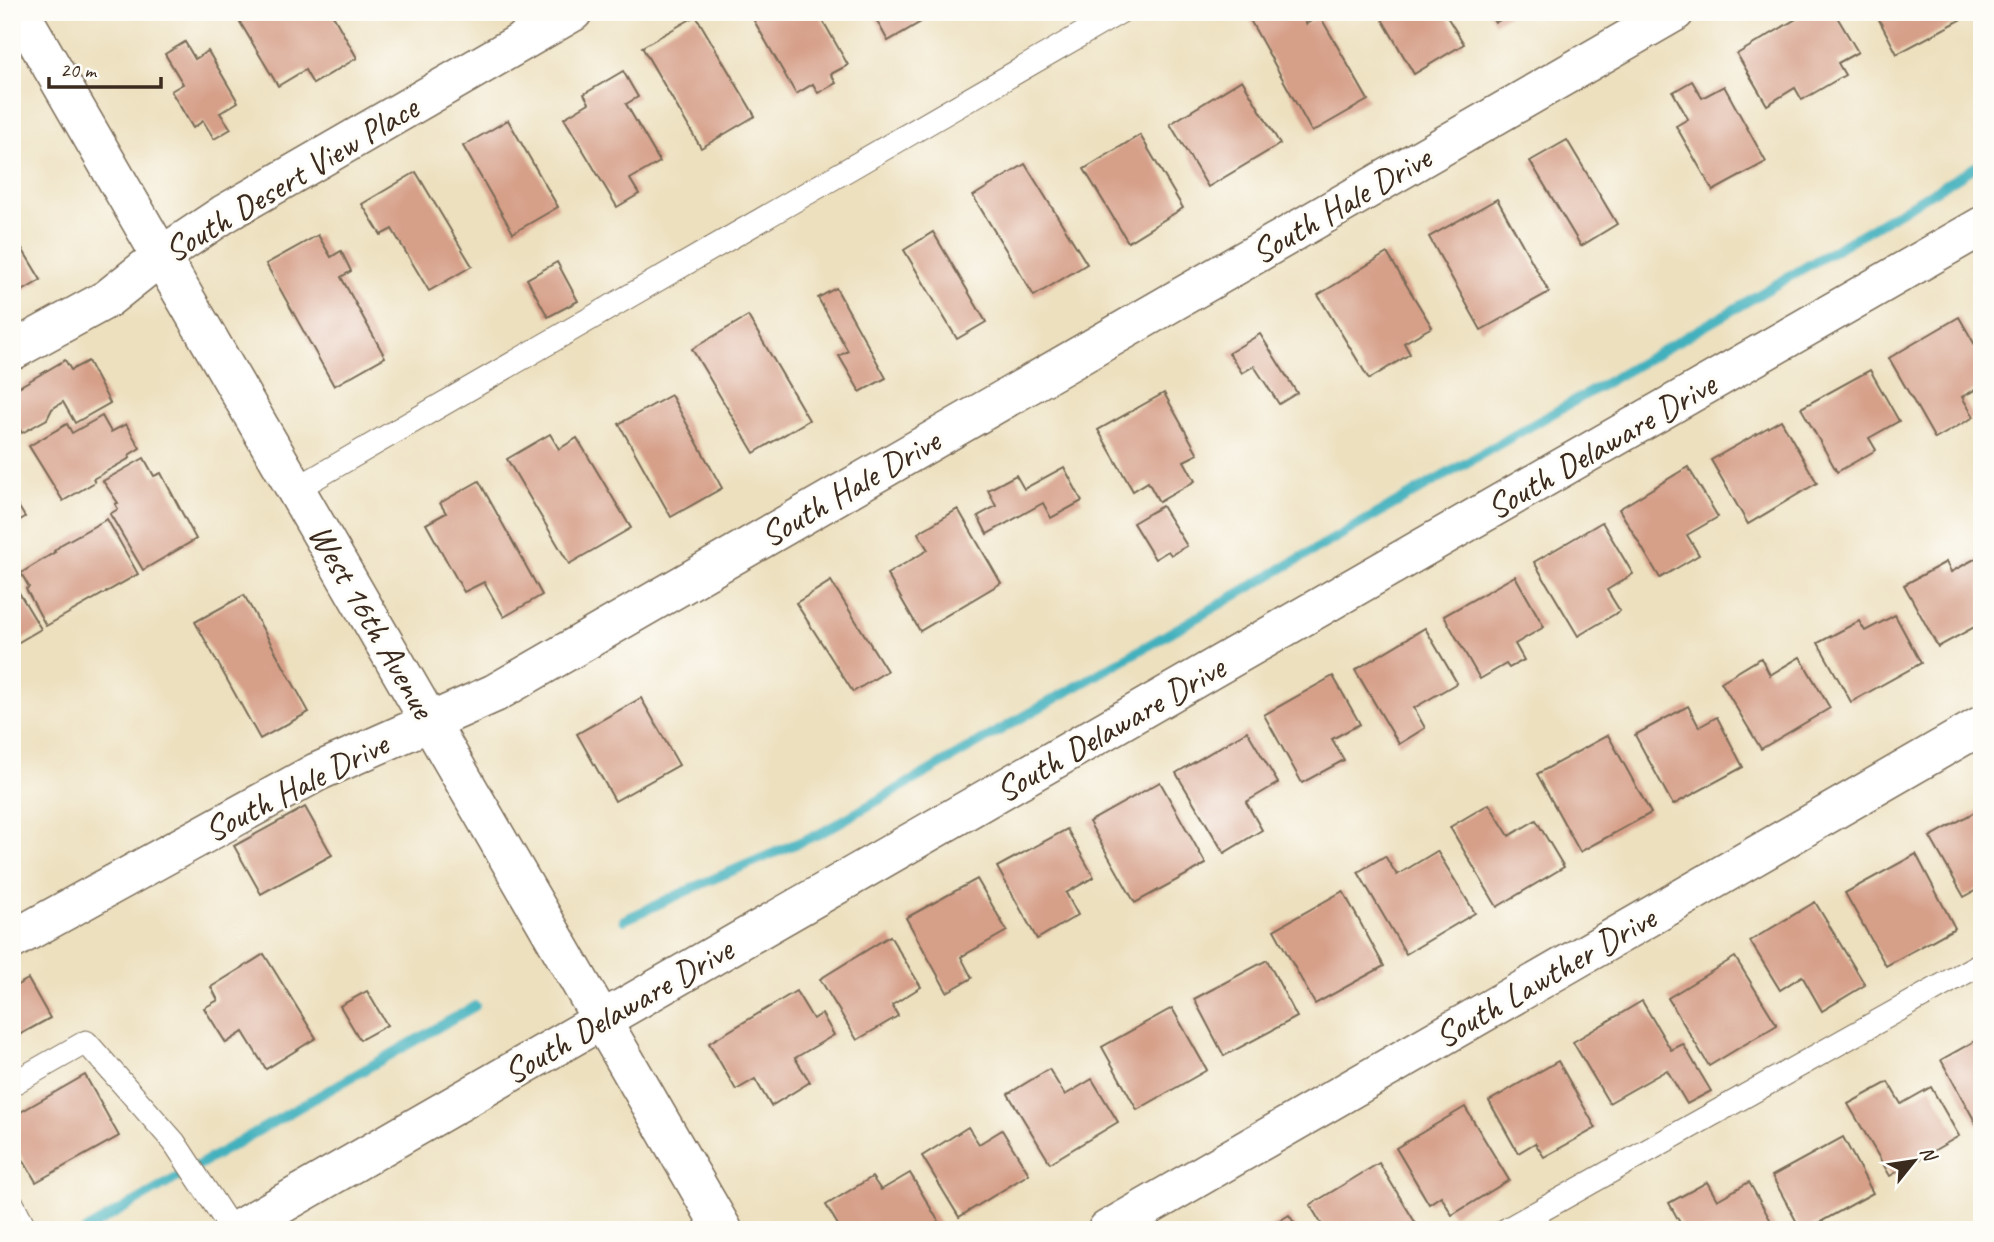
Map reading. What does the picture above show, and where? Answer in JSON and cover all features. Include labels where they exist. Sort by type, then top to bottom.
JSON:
[{"type":"street","name":"West 16th Avenue","points":[[20,12],[723,1230]]},
{"type":"street","name":"South Desert View Place","points":[[12,351],[107,299],[161,256],[224,214],[573,12]]},
{"type":"street","name":"South Hale Drive","points":[[12,940],[317,772],[507,686],[1675,12]]},
{"type":"street","name":"South Delaware Drive","points":[[234,1230],[1982,226]]},
{"type":"street","name":"South Lawther Drive","points":[[1107,1230],[1982,725]]},
{"type":"lane","points":[[296,489],[1120,12]]},
{"type":"lane","points":[[1506,1230],[1982,963]]},
{"type":"lane","points":[[12,1084],[86,1042],[174,1142],[234,1230]]},
{"type":"lane","points":[[12,1203],[26,1230]]},
{"type":"building","points":[[234,12],[331,12],[357,58],[313,84],[305,70],[278,86]]},
{"type":"building","points":[[749,12],[818,12],[848,65],[831,74],[836,83],[818,93],[813,84],[796,94]]},
{"type":"building","points":[[872,12],[938,12],[888,41]]},
{"type":"building","points":[[1264,12],[1300,12],[1306,24],[1320,16],[1368,100],[1312,132],[1250,20]]},
{"type":"building","points":[[1378,12],[1444,12],[1464,44],[1414,74]]},
{"type":"building","points":[[1488,12],[1513,12],[1495,23]]},
{"type":"building","points":[[1808,12],[1834,12],[1858,52],[1838,63],[1845,75],[1802,100],[1795,88],[1767,105],[1737,54]]},
{"type":"building","points":[[1875,12],[1963,12],[1966,17],[1897,54]]},
{"type":"building","points":[[696,16],[755,116],[701,148],[642,47]]},
{"type":"building","points":[[185,42],[195,59],[208,51],[238,102],[220,113],[231,129],[214,139],[203,121],[193,128],[171,91],[183,84],[165,54]]},
{"type":"building","points":[[623,71],[638,97],[626,104],[660,162],[630,179],[639,194],[617,207],[564,118],[589,103],[584,94]]},
{"type":"building","points":[[1242,80],[1280,144],[1208,187],[1170,124]]},
{"type":"building","points":[[1692,81],[1702,98],[1724,86],[1766,162],[1713,191],[1676,126],[1688,119],[1673,92]]},
{"type":"building","points":[[508,120],[558,207],[513,233],[463,146]]},
{"type":"building","points":[[1140,135],[1183,208],[1128,242],[1084,169]]},
{"type":"building","points":[[1567,140],[1617,224],[1581,246],[1530,161]]},
{"type":"building","points":[[1025,164],[1087,264],[1034,296],[973,196]]},
{"type":"building","points":[[416,172],[472,266],[429,291],[392,229],[381,235],[362,204]]},
{"type":"building","points":[[1497,199],[1549,292],[1481,330],[1429,237]]},
{"type":"building","points":[[12,232],[41,280],[12,297]]},
{"type":"building","points":[[933,232],[986,322],[957,339],[904,250]]},
{"type":"building","points":[[318,235],[331,257],[341,251],[351,271],[341,277],[385,357],[334,386],[266,264]]},
{"type":"building","points":[[1387,253],[1432,327],[1404,343],[1410,354],[1369,379],[1318,295]]},
{"type":"building","points":[[557,262],[578,301],[548,317],[527,279]]},
{"type":"building","points":[[836,288],[886,378],[860,392],[839,356],[848,351],[818,298]]},
{"type":"building","points":[[748,316],[809,420],[754,453],[692,349]]},
{"type":"building","points":[[1959,317],[1982,357],[1982,386],[1962,397],[1974,417],[1935,439],[1889,358]]},
{"type":"building","points":[[1260,334],[1297,393],[1279,404],[1254,366],[1242,373],[1229,353]]},
{"type":"building","points":[[65,360],[71,370],[88,361],[110,403],[75,423],[63,402],[52,409],[47,419],[22,433],[12,416],[12,391]]},
{"type":"building","points":[[1870,370],[1899,421],[1869,438],[1876,450],[1837,472],[1801,408]]},
{"type":"building","points":[[1164,393],[1198,454],[1184,461],[1195,481],[1159,502],[1148,482],[1133,491],[1098,430]]},
{"type":"building","points":[[671,395],[722,488],[671,517],[619,424]]},
{"type":"building","points":[[102,416],[111,432],[126,424],[140,448],[129,455],[130,458],[93,479],[95,482],[63,501],[29,446],[67,424],[72,433]]},
{"type":"building","points":[[1781,420],[1817,483],[1748,524],[1711,460]]},
{"type":"building","points":[[550,434],[559,449],[577,438],[631,528],[569,564],[507,459]]},
{"type":"building","points":[[144,458],[154,476],[161,473],[196,539],[143,570],[110,514],[118,509],[115,504],[118,503],[103,481]]},
{"type":"building","points":[[1064,467],[1082,501],[1051,518],[1043,503],[987,534],[978,516],[996,506],[988,490],[1016,475],[1024,489]]},
{"type":"building","points":[[1688,467],[1718,517],[1687,535],[1699,555],[1660,578],[1619,509]]},
{"type":"building","points":[[479,481],[542,595],[504,617],[484,582],[464,592],[426,524],[446,513],[440,503]]},
{"type":"building","points":[[12,496],[25,517],[12,525]]},
{"type":"building","points":[[1162,506],[1187,546],[1171,555],[1168,551],[1155,559],[1133,523]]},
{"type":"building","points":[[958,509],[1001,583],[920,631],[887,574],[928,550],[918,533]]},
{"type":"building","points":[[107,519],[138,574],[46,626],[26,589],[29,587],[21,573],[55,552],[62,544]]},
{"type":"building","points":[[1602,522],[1633,574],[1607,590],[1620,611],[1578,636],[1534,562]]},
{"type":"building","points":[[1980,556],[1982,623],[1938,647],[1904,585],[1946,562],[1951,572]]},
{"type":"building","points":[[1515,576],[1544,627],[1515,644],[1524,660],[1509,668],[1506,664],[1480,679],[1444,616]]},
{"type":"building","points":[[12,581],[41,629],[12,646]]},
{"type":"building","points":[[831,581],[887,671],[853,692],[796,603]]},
{"type":"building","points":[[244,595],[309,712],[260,739],[195,622]]},
{"type":"building","points":[[1895,615],[1921,663],[1851,702],[1818,643],[1859,621],[1865,631]]},
{"type":"building","points":[[1425,628],[1457,683],[1414,708],[1425,728],[1399,744],[1355,670]]},
{"type":"building","points":[[1800,657],[1830,708],[1761,749],[1721,682],[1761,658],[1770,675]]},
{"type":"building","points":[[1333,676],[1360,724],[1332,739],[1344,760],[1302,783],[1264,715]]},
{"type":"building","points":[[641,698],[679,765],[615,801],[577,734]]},
{"type":"building","points":[[1688,706],[1699,727],[1717,717],[1743,767],[1673,805],[1635,735]]},
{"type":"building","points":[[1247,731],[1278,783],[1246,802],[1262,830],[1224,853],[1176,773]]},
{"type":"building","points":[[1608,735],[1651,813],[1580,852],[1537,774]]},
{"type":"building","points":[[1160,782],[1206,864],[1135,903],[1089,822]]},
{"type":"building","points":[[1489,804],[1509,836],[1536,820],[1564,867],[1497,907],[1450,827]]},
{"type":"building","points":[[305,807],[332,855],[261,894],[234,846]]},
{"type":"building","points":[[1982,808],[1982,887],[1964,897],[1930,837]]},
{"type":"building","points":[[1067,829],[1094,877],[1066,893],[1078,915],[1037,939],[997,867]]},
{"type":"building","points":[[1437,851],[1475,913],[1406,954],[1358,872],[1385,856],[1397,875]]},
{"type":"building","points":[[1916,854],[1955,928],[1886,966],[1845,893]]},
{"type":"building","points":[[977,879],[1007,931],[961,957],[972,978],[947,992],[906,918]]},
{"type":"building","points":[[1343,891],[1384,966],[1315,1004],[1274,930]]},
{"type":"building","points":[[1815,902],[1865,985],[1822,1011],[1802,976],[1780,990],[1750,941]]},
{"type":"building","points":[[890,936],[921,987],[892,1005],[898,1016],[857,1040],[820,979]]},
{"type":"building","points":[[264,954],[316,1038],[266,1069],[243,1032],[226,1043],[204,1008],[218,1000],[211,987]]},
{"type":"building","points":[[1735,957],[1777,1025],[1709,1066],[1668,998]]},
{"type":"building","points":[[1267,960],[1297,1017],[1224,1056],[1194,999]]},
{"type":"building","points":[[28,979],[50,1018],[12,1039],[12,988]]},
{"type":"building","points":[[367,991],[387,1025],[360,1040],[340,1006]]},
{"type":"building","points":[[796,991],[813,1019],[822,1014],[834,1035],[795,1058],[810,1082],[771,1106],[755,1079],[736,1090],[709,1043]]},
{"type":"building","points":[[1642,1001],[1671,1050],[1683,1044],[1711,1091],[1687,1104],[1667,1070],[1609,1103],[1573,1042]]},
{"type":"building","points":[[1172,1008],[1207,1070],[1137,1110],[1102,1047]]},
{"type":"building","points":[[1982,1037],[1982,1122],[1977,1125],[1941,1060]]},
{"type":"building","points":[[1558,1061],[1596,1128],[1544,1157],[1535,1143],[1518,1153],[1489,1101]]},
{"type":"building","points":[[1049,1069],[1065,1095],[1092,1079],[1118,1122],[1050,1163],[1008,1094]]},
{"type":"building","points":[[85,1075],[119,1136],[36,1182],[12,1141],[12,1117]]},
{"type":"building","points":[[1888,1082],[1901,1104],[1931,1087],[1959,1136],[1890,1176],[1848,1104]]},
{"type":"building","points":[[1465,1107],[1509,1180],[1452,1215],[1441,1196],[1429,1204],[1396,1148]]},
{"type":"building","points":[[968,1127],[979,1144],[1002,1130],[1029,1174],[959,1217],[922,1156]]},
{"type":"building","points":[[1843,1137],[1873,1193],[1806,1230],[1801,1230],[1772,1176]]},
{"type":"building","points":[[1379,1163],[1418,1227],[1413,1230],[1325,1230],[1310,1205]]},
{"type":"building","points":[[910,1173],[940,1224],[930,1230],[841,1230],[826,1205],[872,1177],[881,1190]]},
{"type":"building","points":[[1707,1182],[1717,1200],[1749,1182],[1776,1230],[1684,1230],[1669,1203]]},
{"type":"building","points":[[1289,1215],[1299,1230],[1265,1230]]},
{"type":"waterway","points":[[624,920],[821,833],[1731,311],[1982,163]]},
{"type":"waterway","points":[[86,1230],[475,1006]]}]
